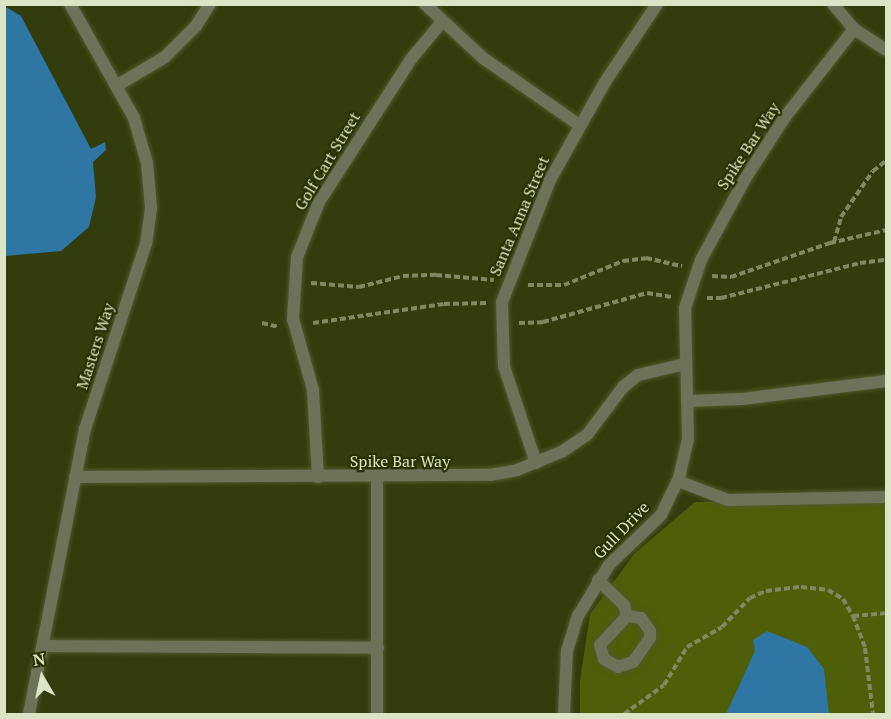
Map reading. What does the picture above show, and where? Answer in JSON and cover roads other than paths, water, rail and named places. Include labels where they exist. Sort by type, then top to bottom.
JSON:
[{"type":"street","name":"Masters Way","points":[[29,714],[85,429],[146,244],[151,208],[143,140],[70,4]]},
{"type":"street","points":[[116,86],[165,57],[196,26],[210,4]]},
{"type":"street","points":[[425,4],[441,23],[483,58],[579,125]]},
{"type":"street","name":"Santa Anna Street","points":[[536,463],[504,366],[502,305],[508,282],[550,180],[579,125],[657,4]]},
{"type":"street","points":[[833,4],[854,29],[886,50]]},
{"type":"street","name":"Golf Cart Street","points":[[318,477],[313,390],[294,326],[293,279],[306,228],[320,202],[411,59],[441,23]]},
{"type":"street","name":"Spike Bar Way","points":[[687,401],[685,308],[697,271],[745,178],[785,117],[854,29]]},
{"type":"street","name":"Spike Bar Way","points":[[75,477],[490,475],[536,463],[587,435],[623,387],[639,375],[685,364]]},
{"type":"street","points":[[687,401],[742,399],[886,381]]},
{"type":"street","name":"Gull Drive","points":[[564,714],[564,674],[572,632],[598,580],[661,515],[678,481],[688,439],[687,401]]},
{"type":"street","points":[[377,477],[377,714]]},
{"type":"street","points":[[678,481],[728,500],[886,497]]},
{"type":"street","points":[[598,580],[624,605],[627,616]]},
{"type":"street","points":[[627,616],[641,618],[647,624],[650,638],[633,662],[618,667],[604,659],[600,645],[627,616]]},
{"type":"street","points":[[43,646],[378,648]]},
{"type":"water","points":[[4,6],[21,16],[91,149],[105,142],[106,150],[93,162],[96,197],[89,227],[61,251],[5,256]]},
{"type":"water","points":[[767,631],[807,647],[824,669],[829,714],[726,714],[755,651],[753,640]]}]
